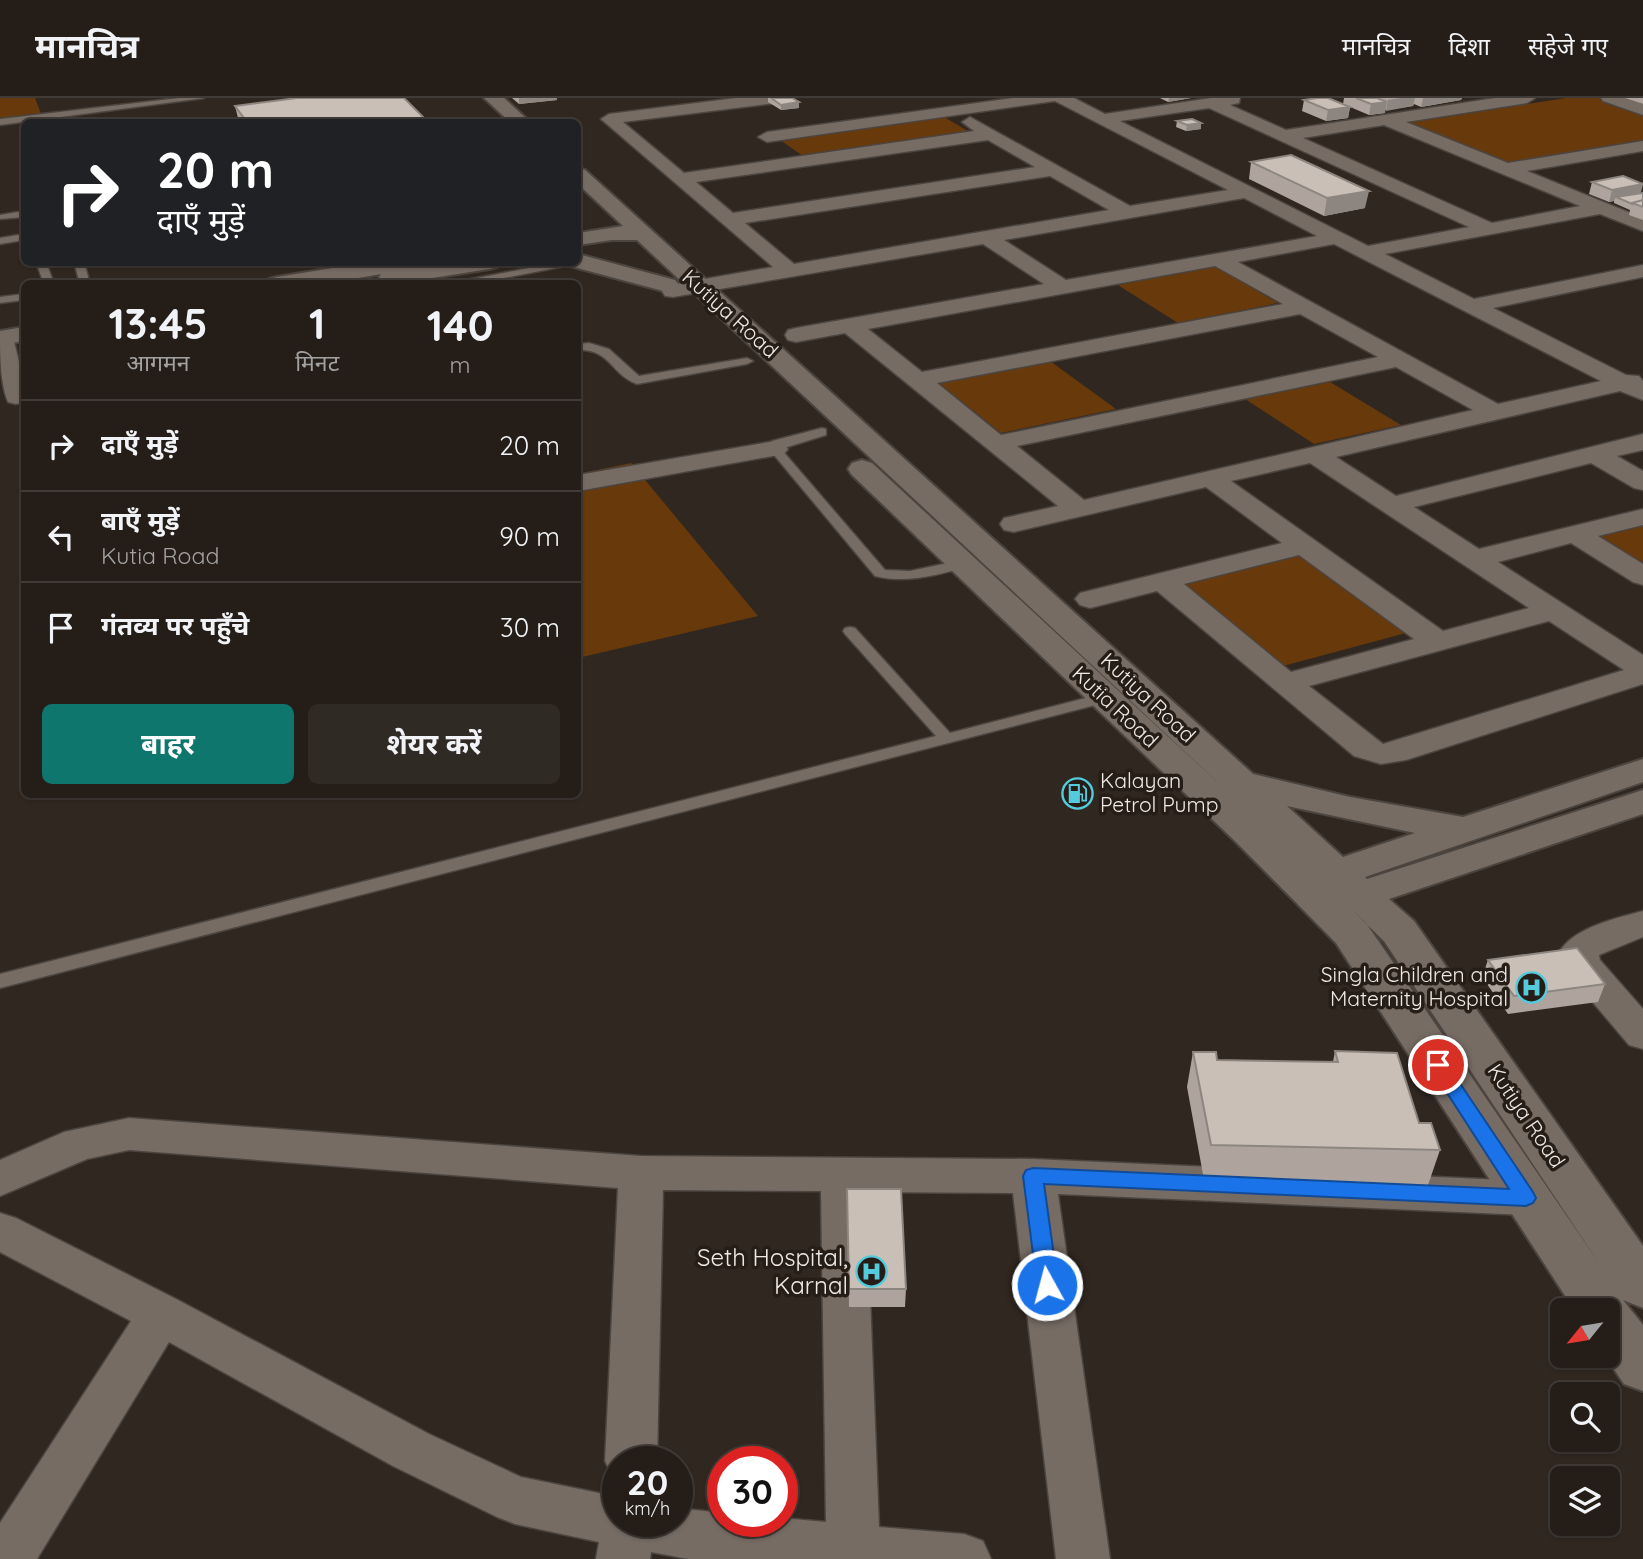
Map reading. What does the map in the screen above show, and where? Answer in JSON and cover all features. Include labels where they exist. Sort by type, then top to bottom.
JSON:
[{"type":"street","points":[[775,98],[716,102],[610,119],[790,271]]},
{"type":"street","points":[[767,137],[1049,98]]},
{"type":"street","points":[[1061,98],[1472,306],[1636,384]]},
{"type":"street","points":[[1102,119],[1247,98]]},
{"type":"street","points":[[1284,136],[1527,98]]},
{"type":"street","points":[[1609,98],[1643,110]]},
{"type":"street","points":[[485,102],[493,119]]},
{"type":"street","points":[[485,102],[516,119]]},
{"type":"street","points":[[716,102],[802,162]]},
{"type":"street","points":[[1211,103],[1490,229]]},
{"type":"street","points":[[952,112],[1128,213]]},
{"type":"street","points":[[1386,120],[1643,225]]},
{"type":"street","points":[[681,179],[991,134]]},
{"type":"street","points":[[1507,169],[1643,146]]},
{"type":"street","points":[[1603,153],[1633,164]]},
{"type":"street","points":[[729,220],[1053,170]]},
{"type":"street","points":[[581,179],[613,237],[581,257]]},
{"type":"street","points":[[581,259],[680,288],[1247,192]]},
{"type":"street","name":"Kutia Road","points":[[581,204],[613,237],[680,288],[747,361],[1105,698],[1336,888],[1351,933],[1595,1298]]},
{"type":"street","points":[[1366,252],[1602,208]]},
{"type":"street","points":[[986,237],[1062,287]]},
{"type":"street","points":[[796,335],[1337,238]]},
{"type":"street","points":[[1216,259],[1494,412]]},
{"type":"street","points":[[309,280],[434,266]]},
{"type":"street","points":[[365,280],[406,268]]},
{"type":"street","points":[[1472,306],[1643,271]]},
{"type":"street","name":"Kutiya Road","points":[[680,288],[1238,781],[1336,888],[1399,931],[1643,1287]]},
{"type":"street","points":[[918,380],[1302,306]]},
{"type":"street","points":[[849,325],[1079,509]]},
{"type":"street","points":[[7,333],[16,397]]},
{"type":"street","points":[[997,443],[1398,360]]},
{"type":"street","points":[[1014,524],[1494,412],[1636,384]]},
{"type":"street","points":[[1391,505],[1643,442]]},
{"type":"street","points":[[581,482],[775,449]]},
{"type":"street","points":[[1314,454],[1554,610],[1643,672]]},
{"type":"street","points":[[1594,454],[1643,482]]},
{"type":"street","points":[[1211,479],[1437,641]]},
{"type":"street","points":[[1474,559],[1643,517]]},
{"type":"street","points":[[1575,534],[1643,576]]},
{"type":"street","points":[[1090,599],[1306,545]]},
{"type":"street","points":[[1162,581],[1366,749],[1381,754],[1394,753],[1643,672]]},
{"type":"street","points":[[1286,683],[1554,610]]},
{"type":"street","points":[[1336,888],[1468,829],[1643,770]]},
{"type":"street","points":[[1238,781],[1310,801],[1405,821],[1468,829]]},
{"type":"street","points":[[1336,888],[1643,801]]},
{"type":"street","points":[[1643,923],[1590,943],[1579,951],[1582,964],[1643,1035]]},
{"type":"street","points":[[0,1179],[79,1144],[129,1134],[180,1135],[641,1172],[1033,1176],[1526,1198]]},
{"type":"street","points":[[632,1446],[641,1172]]},
{"type":"street","points":[[838,1553],[843,1176]]},
{"type":"street","points":[[1033,1176],[1083,1559]]},
{"type":"street","points":[[0,1231],[161,1314],[411,1450],[515,1500],[602,1527]]},
{"type":"street","points":[[7,1559],[161,1314]]},
{"type":"street","points":[[1620,1335],[1643,1368]]},
{"type":"street","points":[[693,1536],[838,1553],[964,1559]]},
{"type":"lane","points":[[43,119],[200,98]]},
{"type":"lane","points":[[0,122],[21,121]]},
{"type":"lane","points":[[3,217],[21,214]]},
{"type":"lane","points":[[0,241],[21,238]]},
{"type":"lane","points":[[471,280],[540,266]]},
{"type":"lane","points":[[0,300],[21,296]]},
{"type":"lane","points":[[581,347],[597,346],[605,350],[629,376],[637,380],[747,361]]},
{"type":"lane","points":[[822,432],[785,440],[776,444],[775,449],[880,573],[891,577],[904,576],[962,564]]},
{"type":"lane","points":[[850,631],[946,738]]},
{"type":"lane","points":[[0,981],[1105,698]]},
{"type":"shaded area","points":[[0,98],[35,98],[41,114],[0,118]]},
{"type":"shaded area","points":[[1566,98],[1599,98],[1643,114],[1643,141],[1505,164],[1406,123]]},
{"type":"shaded area","points":[[944,117],[973,134],[806,158],[780,140]]},
{"type":"shaded area","points":[[1210,264],[1278,303],[1178,323],[1113,282]]},
{"type":"shaded area","points":[[1050,361],[1116,409],[1001,433],[939,383]]},
{"type":"shaded area","points":[[1330,382],[1401,425],[1314,444],[1245,399]]},
{"type":"shaded area","points":[[631,463],[758,616],[581,657],[581,473]]},
{"type":"shaded area","points":[[1643,524],[1643,566],[1595,537]]},
{"type":"shaded area","points":[[1300,555],[1406,633],[1283,666],[1183,585]]},
{"type":"building","points":[[297,98],[404,98],[425,119],[245,119],[235,106]]},
{"type":"building","points":[[771,98],[792,98],[799,102],[781,105]]},
{"type":"building","points":[[1328,98],[1350,107],[1328,110],[1304,100]]},
{"type":"building","points":[[1356,98],[1377,98],[1387,102],[1371,104]]},
{"type":"building","points":[[1192,119],[1201,123],[1187,125],[1177,121]]},
{"type":"building","points":[[1291,155],[1369,191],[1327,198],[1251,162]]},
{"type":"building","points":[[1623,176],[1643,184],[1612,190],[1592,182]]},
{"type":"building","points":[[1642,193],[1643,200],[1632,204],[1616,197]]},
{"type":"building","points":[[1643,200],[1643,207],[1632,203]]},
{"type":"building","points":[[1577,948],[1605,984],[1514,996],[1488,960]]},
{"type":"building","points":[[1335,1051],[1397,1053],[1419,1123],[1431,1123],[1440,1150],[1211,1145],[1193,1052],[1216,1052],[1217,1060],[1338,1062]]},
{"type":"building","points":[[847,1189],[901,1189],[906,1289],[849,1289]]},
{"type":"place","name":"Kalayan Petrol Pump","points":[[1077,793]]},
{"type":"place","name":"Singla Children and Maternity Hospital","points":[[1531,987]]},
{"type":"place","name":"Seth Hospital, Karnal","points":[[871,1272]]},
{"type":"route","points":[[1047,1285],[1033,1176],[1526,1198],[1438,1065]]}]
